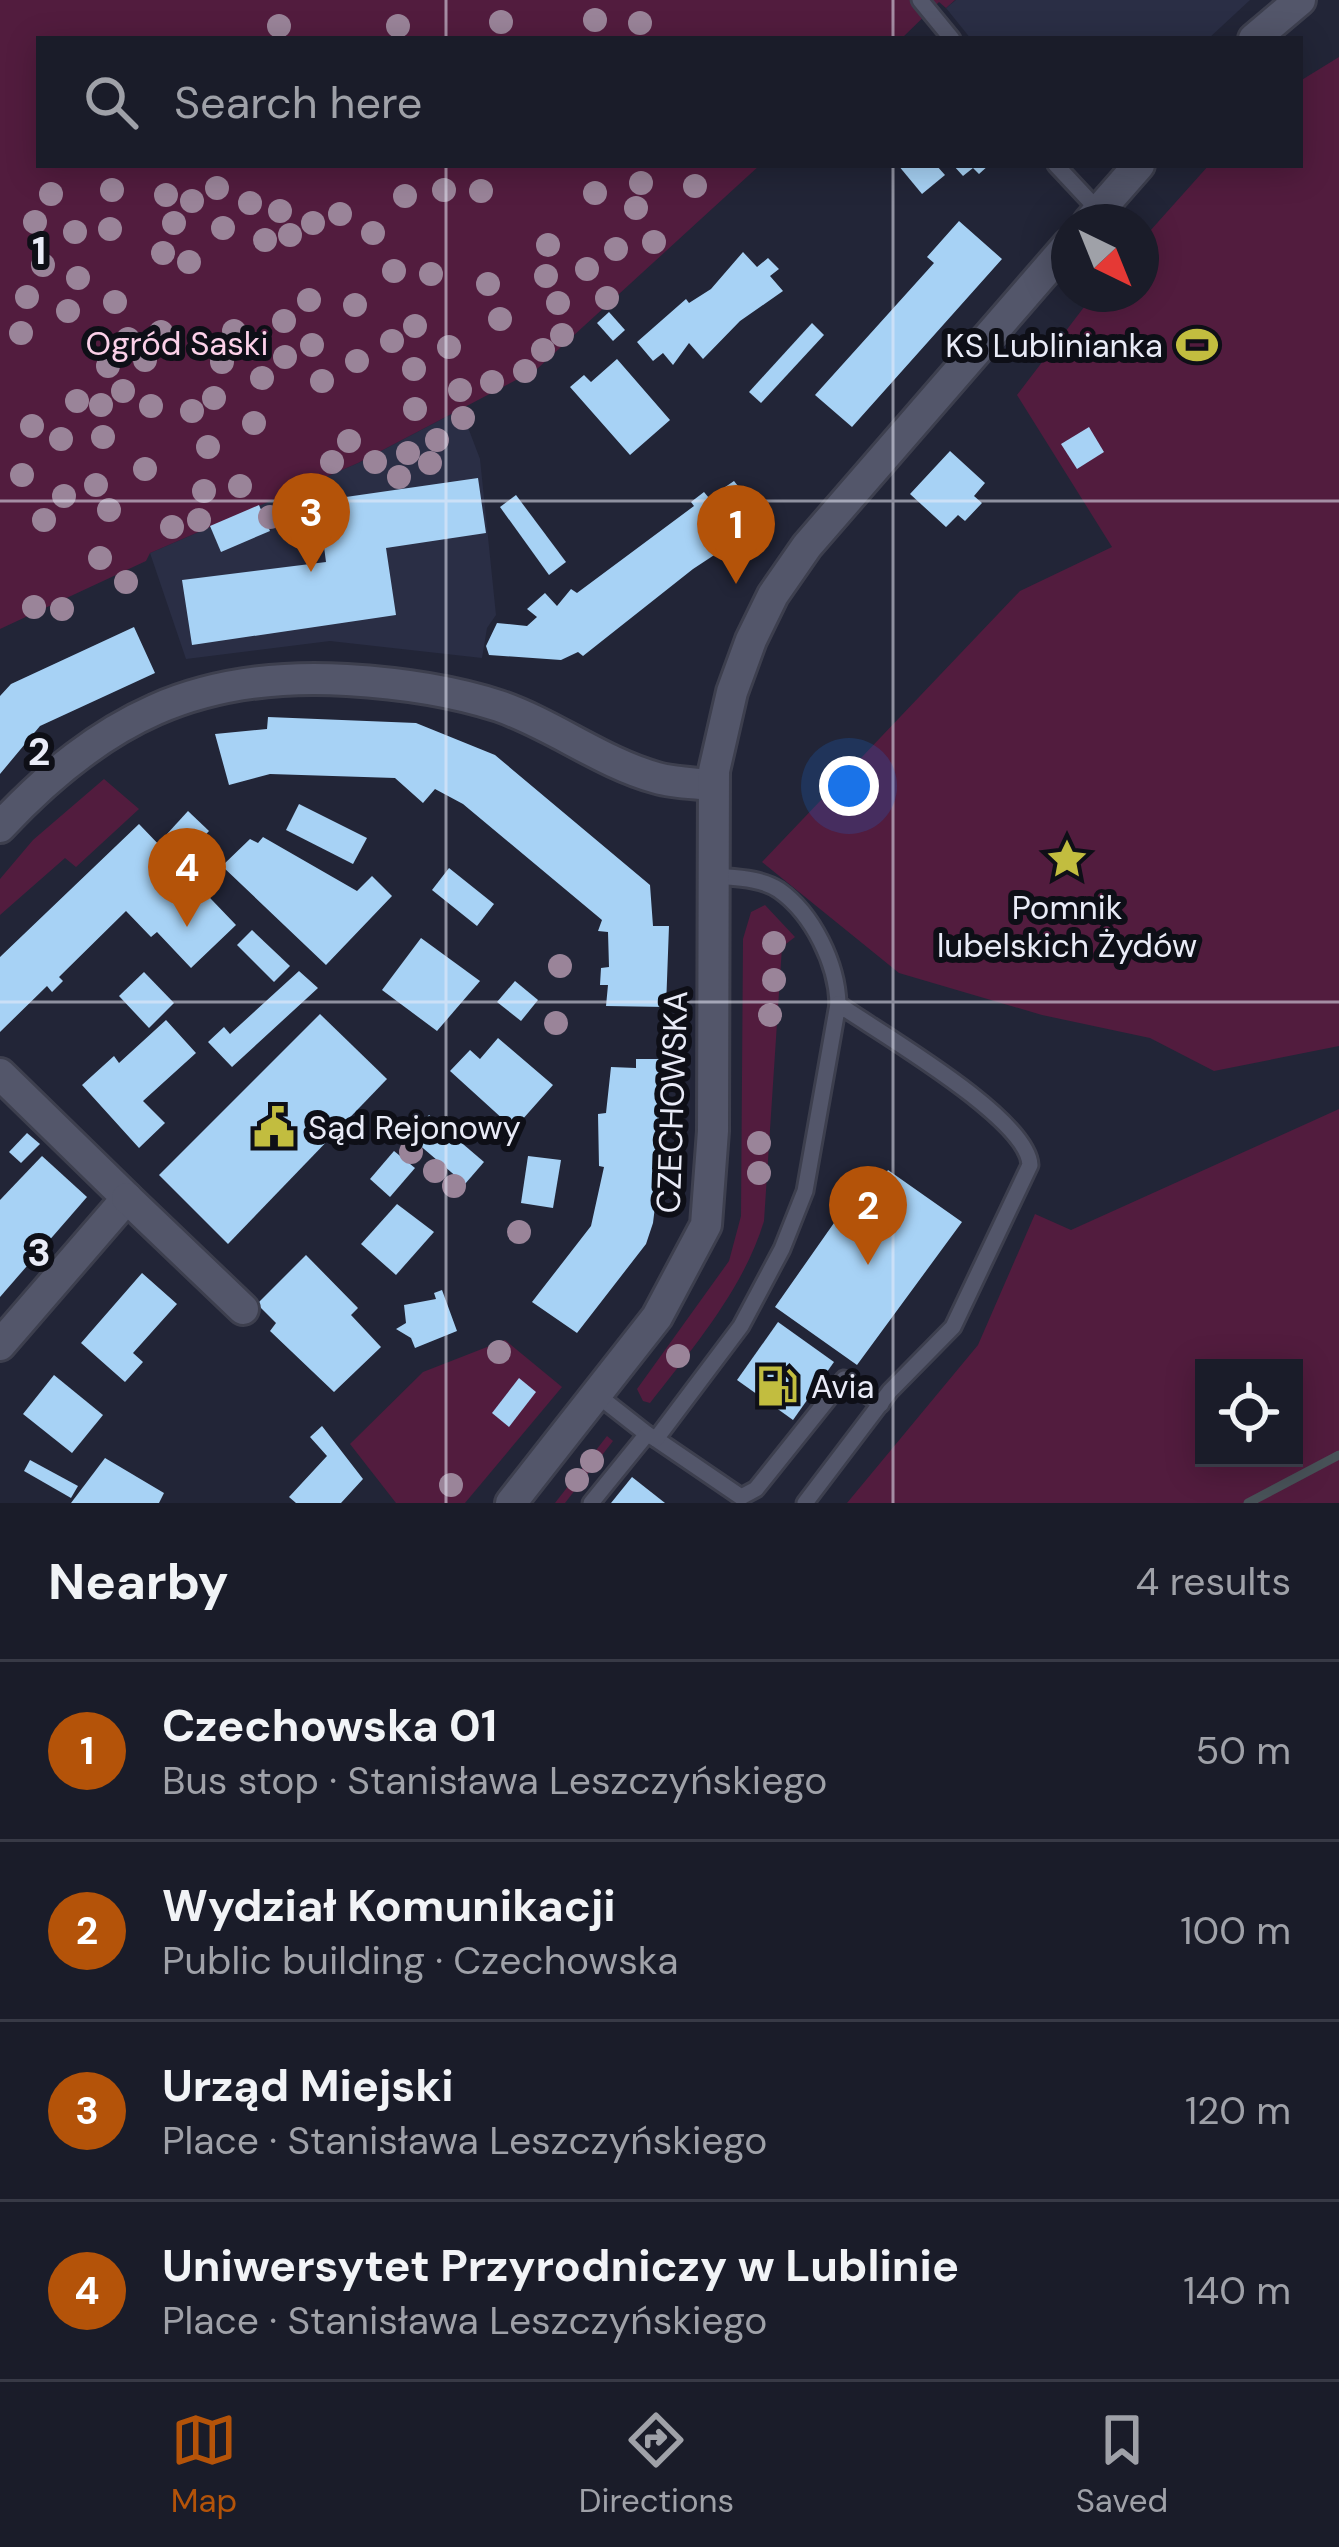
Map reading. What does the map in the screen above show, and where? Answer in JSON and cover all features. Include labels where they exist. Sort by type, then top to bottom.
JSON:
[{"type":"street","points":[[1258,36],[1300,0]]},
{"type":"street","points":[[1105,204],[1136,168]]},
{"type":"street","name":"CZECHOWSKA","points":[[511,1503],[678,1286],[706,1225],[713,1131],[716,876],[712,785],[742,662],[790,569],[1051,265]]},
{"type":"street","points":[[0,827],[53,773],[129,721],[195,692],[268,679],[360,681],[453,694],[530,718],[658,778],[712,785]]},
{"type":"street","points":[[3,1083],[243,1309]]},
{"type":"street","points":[[0,1345],[127,1198]]},
{"type":"lane","points":[[920,0],[950,36]]},
{"type":"lane","points":[[1058,168],[1085,204]]},
{"type":"lane","points":[[591,1503],[741,1326],[782,1249],[805,1191],[838,1004],[837,976],[823,946],[780,891],[756,880],[716,876]]},
{"type":"lane","points":[[806,1503],[881,1404],[953,1327],[1030,1165],[1030,1148],[1005,1119],[838,1004]]},
{"type":"lane","points":[[596,1394],[738,1500],[756,1489],[844,1378],[881,1404]]},
{"type":"shaded area","points":[[956,0],[1250,0],[1211,36],[969,36],[946,8]]},
{"type":"shaded area","points":[[461,409],[480,459],[496,615],[487,628],[482,658],[330,641],[186,659],[150,553],[358,463]]},
{"type":"green space","name":"Ogród Saski","points":[[0,0],[955,0],[946,8],[939,2],[904,36],[36,36],[36,168],[757,168],[537,369],[358,463],[150,553],[146,561],[0,629]]},
{"type":"green space","points":[[1339,57],[1339,1046],[1214,1071],[1150,1038],[1042,1015],[899,973],[762,862],[1020,591],[1112,547],[1017,395],[1080,312],[1159,312],[1159,221],[1206,168],[1303,168],[1303,79]]},
{"type":"green space","points":[[104,779],[139,809],[76,867],[65,858],[0,915],[0,879],[33,840]]},
{"type":"green space","points":[[765,905],[795,937],[782,947],[764,1221],[730,1294],[650,1403],[643,1401],[637,1389],[729,1261],[741,1216],[743,939],[751,912]]},
{"type":"green space","points":[[1339,1109],[1339,1503],[847,1503],[978,1345],[1035,1214],[1071,1230]]},
{"type":"green space","points":[[505,1340],[562,1387],[465,1503],[396,1503],[350,1444],[423,1372]]},
{"type":"green space","points":[[607,1436],[613,1441],[565,1503],[555,1503]]},
{"type":"building","points":[[900,168],[939,168],[945,175],[922,194]]},
{"type":"building","points":[[959,221],[1002,259],[852,427],[815,395],[934,263],[927,257]]},
{"type":"building","points":[[743,252],[757,267],[768,258],[779,269],[770,276],[783,291],[740,321],[703,359],[689,343],[673,365],[663,353],[653,361],[637,342],[686,299],[689,303],[711,289]]},
{"type":"building","points":[[609,312],[625,330],[613,341],[597,323]]},
{"type":"building","points":[[812,323],[824,335],[761,403],[749,392]]},
{"type":"building","points":[[617,359],[670,420],[630,455],[570,387],[584,375],[591,382]]},
{"type":"building","points":[[1089,427],[1104,452],[1077,469],[1061,444]]},
{"type":"building","points":[[950,451],[985,483],[974,496],[982,503],[965,521],[958,515],[946,527],[910,494]]},
{"type":"building","points":[[478,478],[486,533],[386,548],[396,615],[192,645],[182,580],[326,562],[318,501]]},
{"type":"building","points":[[734,481],[766,521],[693,569],[583,656],[578,652],[561,660],[489,655],[486,646],[497,623],[527,626],[537,617],[527,609],[545,593],[557,606],[571,589],[577,593],[694,506],[691,502],[704,492],[709,498]]},
{"type":"building","points":[[516,495],[566,562],[549,575],[500,507]]},
{"type":"building","points":[[259,505],[270,531],[221,552],[210,526]]},
{"type":"building","points":[[134,627],[155,673],[40,726],[0,774],[0,696],[11,684]]},
{"type":"building","points":[[268,717],[416,723],[495,755],[650,885],[653,926],[669,926],[666,1007],[606,1006],[608,985],[600,985],[601,968],[609,967],[608,932],[598,931],[602,920],[463,804],[435,789],[423,803],[395,778],[270,774],[229,785],[215,734],[267,729]]},
{"type":"building","points":[[299,804],[367,838],[353,864],[286,830]]},
{"type":"building","points":[[188,811],[209,831],[189,853],[167,834]]},
{"type":"building","points":[[139,824],[236,925],[191,968],[157,932],[151,937],[126,911],[59,977],[63,981],[52,992],[47,986],[0,1032],[0,957]]},
{"type":"building","points":[[263,837],[357,891],[372,876],[392,896],[326,965],[222,866],[250,839],[258,843]]},
{"type":"building","points":[[449,868],[494,904],[477,926],[432,890]]},
{"type":"building","points":[[252,930],[290,966],[274,982],[237,945]]},
{"type":"building","points":[[421,938],[480,981],[437,1031],[382,990]]},
{"type":"building","points":[[299,971],[318,988],[232,1067],[208,1042],[224,1027],[230,1034]]},
{"type":"building","points":[[144,972],[174,1003],[149,1028],[119,996]]},
{"type":"building","points":[[515,981],[538,1000],[521,1021],[497,1002]]},
{"type":"building","name":"Sąd Rejonowy","points":[[320,1014],[387,1079],[228,1244],[159,1175]]},
{"type":"building","points":[[166,1020],[196,1053],[143,1101],[165,1123],[139,1148],[82,1085],[114,1056],[119,1063]]},
{"type":"building","points":[[498,1038],[553,1085],[514,1129],[450,1071],[470,1050],[480,1059]]},
{"type":"building","points":[[636,1059],[665,1059],[665,1124],[653,1223],[646,1244],[577,1333],[532,1302],[591,1226],[604,1167],[599,1166],[598,1114],[606,1113],[611,1067],[636,1068]]},
{"type":"building","points":[[429,1115],[484,1162],[465,1184],[410,1137]]},
{"type":"building","points":[[27,1133],[40,1144],[21,1163],[9,1152]]},
{"type":"building","points":[[394,1151],[415,1168],[390,1197],[370,1179]]},
{"type":"building","points":[[42,1156],[87,1197],[0,1297],[0,1200]]},
{"type":"building","points":[[528,1156],[561,1160],[553,1208],[521,1203]]},
{"type":"building","points":[[888,1170],[962,1222],[857,1365],[775,1307],[855,1193],[866,1201]]},
{"type":"building","points":[[397,1204],[434,1232],[396,1275],[361,1244]]},
{"type":"building","points":[[306,1255],[358,1308],[351,1315],[381,1347],[334,1392],[270,1331],[276,1323],[257,1304]]},
{"type":"building","points":[[142,1273],[177,1304],[133,1353],[143,1362],[125,1382],[81,1343]]},
{"type":"building","points":[[442,1290],[457,1331],[415,1348],[411,1338],[396,1329],[406,1323],[404,1305],[436,1299],[434,1293]]},
{"type":"building","points":[[778,1322],[834,1362],[793,1420],[737,1380]]},
{"type":"building","points":[[54,1375],[103,1415],[72,1453],[23,1414]]},
{"type":"building","points":[[519,1378],[536,1392],[509,1427],[492,1413]]},
{"type":"building","points":[[322,1426],[363,1479],[341,1503],[296,1503],[289,1497],[327,1456],[310,1437]]},
{"type":"building","points":[[105,1458],[164,1493],[159,1503],[71,1503]]},
{"type":"building","points":[[30,1460],[78,1486],[71,1498],[24,1471]]},
{"type":"building","points":[[632,1477],[665,1503],[611,1503]]},
{"type":"waterway","points":[[1248,1503],[1339,1455]]},
{"type":"place","name":"KS Lublinianka","points":[[1197,345]]},
{"type":"place","name":"Urząd Miejski","points":[[311,572]]},
{"type":"place","name":"Czechowska 01","points":[[736,584]]},
{"type":"place","name":"Pomnik lubelskich Żydów","points":[[1067,859]]},
{"type":"place","name":"Uniwersytet Przyrodniczy w Lublinie","points":[[187,927]]},
{"type":"place","name":"Sąd Rejonowy","points":[[274,1127]]},
{"type":"place","name":"Wydział Komunikacji","points":[[868,1265]]},
{"type":"place","name":"Avia","points":[[777,1386]]}]
